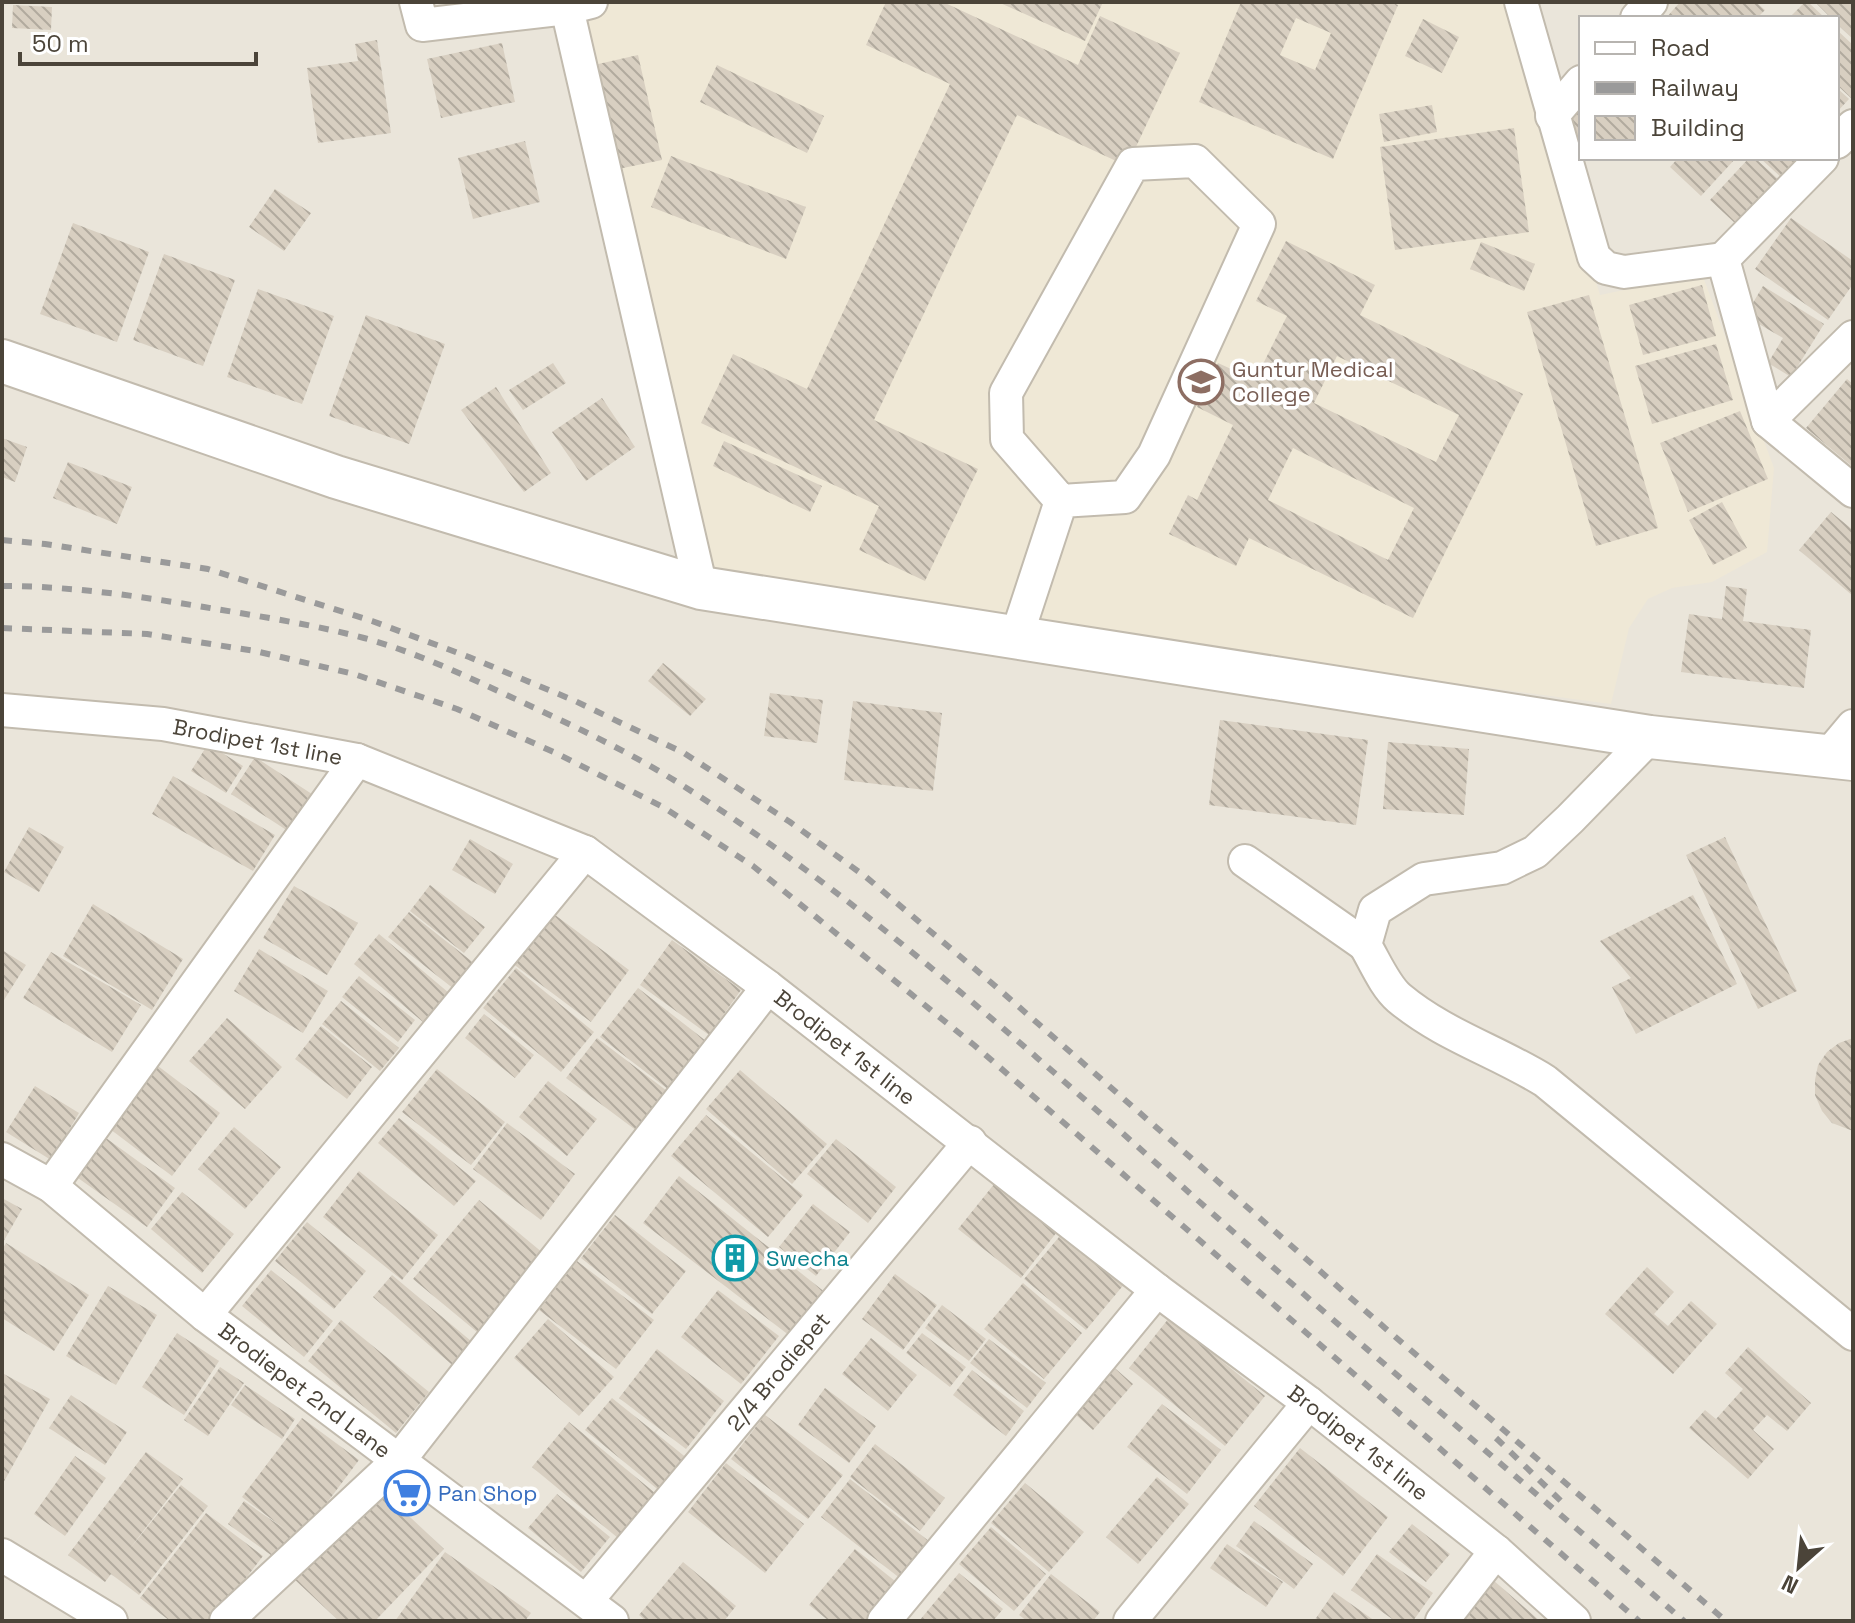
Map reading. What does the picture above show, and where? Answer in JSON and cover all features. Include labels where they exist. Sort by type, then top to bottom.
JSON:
[{"type":"street","points":[[416,2],[422,25],[579,5],[701,588]]},
{"type":"street","points":[[1521,2],[1594,257],[1606,268],[1624,272],[1723,259],[1820,160]]},
{"type":"street","points":[[1552,116],[1579,84]]},
{"type":"street","points":[[1195,161],[1259,224],[1154,455],[1125,497],[1061,501],[1007,439],[1006,393],[1133,164],[1195,161]]},
{"type":"street","points":[[1723,259],[1768,421],[1853,491]]},
{"type":"street","points":[[1768,421],[1853,337]]},
{"type":"street","points":[[2,361],[336,477],[701,588],[1650,737],[1844,747]]},
{"type":"street","points":[[1016,638],[1061,501]]},
{"type":"street","name":"Brodipet 1st line","points":[[2,710],[163,724],[357,760],[585,852],[768,987],[1157,1290],[1309,1403],[1496,1551],[1574,1621]]},
{"type":"street","points":[[1365,945],[1375,910],[1424,879],[1502,868],[1535,852],[1650,737]]},
{"type":"street","points":[[51,1186],[357,760]]},
{"type":"street","points":[[205,1315],[585,852]]},
{"type":"street","points":[[1245,861],[1365,945],[1396,996],[1457,1038],[1510,1059],[1545,1081],[1853,1334]]},
{"type":"street","points":[[226,1621],[400,1459],[768,987]]},
{"type":"street","name":"2/4 Brodiepet","points":[[587,1600],[970,1142]]},
{"type":"street","name":"Brodiepet 2nd Lane","points":[[2,1159],[51,1186],[205,1315],[612,1621]]},
{"type":"street","points":[[884,1621],[1157,1290]]},
{"type":"street","points":[[1130,1621],[1309,1403]]},
{"type":"street","points":[[1442,1621],[1496,1551]]},
{"type":"street","points":[[2,1555],[111,1621]]},
{"type":"shaded area","points":[[2,2],[1853,2],[1853,1621],[2,1621]]},
{"type":"shaded area","name":"Guntur Medical College","points":[[614,2],[1509,2],[1600,295],[1702,274],[1774,468],[1767,552],[1712,582],[1672,588],[1648,599],[1629,628],[1611,704],[707,585],[575,11]]},
{"type":"building","points":[[886,2],[943,2],[1078,65],[1100,16],[1180,53],[1127,166],[1017,115],[874,420],[978,469],[925,581],[859,550],[879,506],[701,423],[733,354],[807,389],[950,84],[866,45]]},
{"type":"building","points":[[998,2],[1103,2],[1085,41]]},
{"type":"building","points":[[1241,2],[1391,2],[1398,5],[1333,159],[1199,102]],"holes":[[[1296,18],[1331,33],[1315,70],[1280,55]]]},
{"type":"building","points":[[1680,2],[1756,2],[1765,10],[1759,16],[1668,16]]},
{"type":"building","points":[[1808,2],[1823,16],[1791,16]]},
{"type":"building","points":[[1815,2],[1853,2],[1853,39],[1839,26],[1839,16],[1829,16]]},
{"type":"building","points":[[13,5],[52,7],[51,30],[12,28]]},
{"type":"building","points":[[1423,19],[1459,37],[1442,73],[1405,56]]},
{"type":"building","points":[[1839,32],[1853,45],[1851,98],[1839,87]]},
{"type":"building","points":[[377,40],[391,133],[318,143],[307,68],[358,61],[355,44]]},
{"type":"building","points":[[502,43],[515,102],[441,118],[427,59]]},
{"type":"building","points":[[638,55],[662,160],[618,169],[594,65]]},
{"type":"building","points":[[717,65],[824,116],[807,153],[700,102]]},
{"type":"building","points":[[1839,90],[1849,99],[1839,110]]},
{"type":"building","points":[[1432,105],[1437,132],[1384,142],[1379,114]]},
{"type":"building","points":[[1579,110],[1579,137],[1565,125]]},
{"type":"building","points":[[1514,128],[1529,232],[1395,250],[1380,147]]},
{"type":"building","points":[[525,141],[540,202],[473,219],[458,158]]},
{"type":"building","points":[[671,156],[806,207],[786,259],[651,207]]},
{"type":"building","points":[[1676,160],[1734,160],[1701,196],[1670,167]]},
{"type":"building","points":[[1747,160],[1757,160],[1779,180],[1737,225],[1710,200]]},
{"type":"building","points":[[1762,160],[1794,160],[1799,164],[1784,180]]},
{"type":"building","points":[[275,189],[311,213],[284,251],[249,227]]},
{"type":"building","points":[[1791,218],[1853,261],[1853,284],[1828,320],[1755,269]]},
{"type":"building","points":[[73,223],[149,252],[117,342],[40,314]]},
{"type":"building","points":[[1286,241],[1375,285],[1360,315],[1523,394],[1413,618],[1249,538],[1236,566],[1169,534],[1188,495],[1197,500],[1233,425],[1197,407],[1218,363],[1255,380],[1287,316],[1256,301]],"holes":[[[1337,356],[1459,415],[1436,462],[1314,403]],[[1293,448],[1414,508],[1388,560],[1268,500]]]},
{"type":"building","points":[[1481,242],[1535,264],[1524,291],[1470,269]]},
{"type":"building","points":[[164,254],[235,280],[203,366],[133,340]]},
{"type":"building","points":[[1702,285],[1716,336],[1643,355],[1629,305]]},
{"type":"building","points":[[1763,286],[1824,324],[1791,377],[1768,363],[1783,338],[1745,316]]},
{"type":"building","points":[[258,289],[334,316],[302,404],[227,377]]},
{"type":"building","points":[[1589,295],[1658,528],[1596,546],[1527,312]]},
{"type":"building","points":[[366,315],[445,344],[409,444],[329,416]]},
{"type":"building","points":[[1716,344],[1733,400],[1652,424],[1635,366]]},
{"type":"building","points":[[553,363],[566,383],[523,410],[509,390]]},
{"type":"building","points":[[1847,379],[1853,384],[1853,467],[1806,428]]},
{"type":"building","points":[[496,387],[551,473],[524,492],[461,410]]},
{"type":"building","points":[[602,398],[635,447],[586,481],[552,432]]},
{"type":"building","points":[[1740,411],[1768,479],[1688,512],[1660,443]]},
{"type":"building","points":[[2,438],[27,447],[15,482],[2,477]]},
{"type":"building","points":[[724,441],[822,486],[810,512],[713,466]]},
{"type":"building","points":[[68,462],[132,487],[117,524],[53,498]]},
{"type":"building","points":[[1722,502],[1747,548],[1713,565],[1689,520]]},
{"type":"building","points":[[1831,512],[1853,530],[1853,596],[1799,550]]},
{"type":"building","points":[[1726,586],[1747,589],[1743,621],[1811,630],[1804,688],[1681,672],[1689,614],[1722,619]]},
{"type":"building","points":[[663,663],[706,699],[690,716],[648,681]]},
{"type":"building","points":[[770,693],[823,700],[817,743],[764,736]]},
{"type":"building","points":[[853,701],[942,713],[933,791],[844,780]]},
{"type":"building","points":[[1220,720],[1368,740],[1356,825],[1209,805]]},
{"type":"building","points":[[1388,742],[1469,749],[1464,815],[1383,809]]},
{"type":"building","points":[[208,744],[243,766],[226,793],[191,771]]},
{"type":"building","points":[[255,757],[315,796],[291,833],[231,794]]},
{"type":"building","points":[[173,776],[275,835],[253,871],[152,814]]},
{"type":"building","points":[[29,827],[64,847],[39,892],[4,872]]},
{"type":"building","points":[[1725,837],[1797,991],[1758,1009],[1686,855]]},
{"type":"building","points":[[470,839],[513,864],[495,894],[452,870]]},
{"type":"building","points":[[430,885],[485,927],[464,953],[410,911]]},
{"type":"building","points":[[294,886],[358,923],[327,975],[263,938]]},
{"type":"building","points":[[1693,895],[1737,984],[1636,1034],[1612,987],[1631,978],[1600,941]]},
{"type":"building","points":[[93,904],[183,959],[152,1010],[63,956]]},
{"type":"building","points":[[547,909],[629,970],[591,1022],[508,960]]},
{"type":"building","points":[[409,912],[479,967],[459,993],[388,937]]},
{"type":"building","points":[[379,934],[449,993],[423,1022],[354,964]]},
{"type":"building","points":[[672,940],[741,990],[709,1035],[640,985]]},
{"type":"building","points":[[259,949],[328,991],[303,1033],[234,991]]},
{"type":"building","points":[[2,950],[26,965],[2,1003]]},
{"type":"building","points":[[51,952],[141,1005],[112,1052],[23,998]]},
{"type":"building","points":[[516,968],[594,1032],[561,1072],[483,1008]]},
{"type":"building","points":[[359,976],[415,1020],[398,1042],[342,997]]},
{"type":"building","points":[[638,988],[706,1041],[669,1090],[600,1037]]},
{"type":"building","points":[[341,1001],[399,1048],[380,1071],[322,1024]]},
{"type":"building","points":[[484,1014],[534,1055],[515,1078],[465,1038]]},
{"type":"building","points":[[227,1018],[282,1067],[245,1109],[189,1061]]},
{"type":"building","points":[[321,1026],[372,1067],[347,1099],[295,1059]]},
{"type":"building","points":[[597,1038],[671,1094],[641,1134],[566,1078]]},
{"type":"building","points":[[1853,1038],[1853,1131],[1832,1123],[1822,1111],[1815,1095],[1815,1080],[1818,1065],[1827,1052]]},
{"type":"building","points":[[158,1066],[220,1113],[172,1176],[110,1129]]},
{"type":"building","points":[[437,1069],[505,1122],[471,1165],[402,1112]]},
{"type":"building","points":[[740,1070],[827,1144],[792,1184],[706,1109]]},
{"type":"building","points":[[548,1081],[597,1119],[567,1156],[519,1117]]},
{"type":"building","points":[[35,1086],[79,1113],[51,1160],[6,1132]]},
{"type":"building","points":[[706,1115],[803,1195],[768,1237],[671,1156]]},
{"type":"building","points":[[399,1118],[476,1181],[454,1206],[378,1143]]},
{"type":"building","points":[[507,1123],[575,1174],[541,1220],[473,1169]]},
{"type":"building","points":[[234,1127],[281,1167],[245,1209],[198,1169]]},
{"type":"building","points":[[106,1138],[175,1188],[147,1227],[78,1178]]},
{"type":"building","points":[[836,1139],[896,1187],[868,1223],[807,1174]]},
{"type":"building","points":[[359,1171],[438,1235],[402,1280],[323,1217]]},
{"type":"building","name":"Swecha","points":[[679,1176],[826,1293],[790,1336],[643,1223]]},
{"type":"building","points":[[995,1183],[1057,1232],[1021,1278],[958,1229]]},
{"type":"building","points":[[182,1192],[234,1234],[202,1273],[151,1229]]},
{"type":"building","points":[[2,1198],[22,1209],[2,1244]]},
{"type":"building","points":[[479,1200],[543,1253],[477,1332],[413,1279]]},
{"type":"building","points":[[813,1204],[850,1232],[816,1276],[779,1247]]},
{"type":"building","points":[[615,1215],[686,1271],[652,1314],[581,1258]]},
{"type":"building","points":[[307,1222],[366,1271],[334,1309],[275,1261]]},
{"type":"building","points":[[1064,1231],[1126,1282],[1086,1330],[1024,1279]]},
{"type":"building","points":[[6,1243],[89,1295],[54,1351],[2,1318],[2,1250]]},
{"type":"building","points":[[577,1261],[654,1320],[616,1369],[539,1310]]},
{"type":"building","points":[[1647,1267],[1674,1292],[1654,1314],[1668,1326],[1691,1301],[1717,1324],[1673,1374],[1605,1314]]},
{"type":"building","points":[[271,1270],[333,1321],[304,1357],[242,1306]]},
{"type":"building","points":[[895,1274],[937,1305],[903,1350],[862,1319]]},
{"type":"building","points":[[392,1275],[477,1346],[457,1369],[373,1297]]},
{"type":"building","points":[[1023,1283],[1082,1333],[1044,1379],[984,1329]]},
{"type":"building","points":[[108,1286],[157,1315],[116,1385],[66,1356]]},
{"type":"building","points":[[718,1290],[779,1336],[741,1384],[681,1337]]},
{"type":"building","points":[[942,1305],[986,1339],[969,1361],[925,1328]]},
{"type":"building","points":[[1169,1318],[1265,1396],[1225,1446],[1129,1368]]},
{"type":"building","points":[[548,1319],[614,1377],[579,1416],[514,1358]]},
{"type":"building","points":[[341,1320],[429,1392],[396,1433],[308,1361]]},
{"type":"building","points":[[177,1333],[219,1361],[184,1415],[142,1387]]},
{"type":"building","points":[[922,1333],[966,1367],[950,1387],[906,1353]]},
{"type":"building","points":[[871,1338],[917,1375],[888,1411],[842,1374]]},
{"type":"building","points":[[989,1339],[1046,1383],[1027,1408],[970,1363]]},
{"type":"building","points":[[1748,1347],[1811,1403],[1787,1431],[1767,1415],[1753,1430],[1774,1449],[1748,1479],[1689,1428],[1705,1410],[1716,1419],[1743,1389],[1725,1373]]},
{"type":"building","points":[[657,1349],[724,1401],[686,1449],[619,1398]]},
{"type":"building","points":[[1109,1363],[1133,1384],[1093,1430],[1068,1408]]},
{"type":"building","points":[[220,1367],[244,1383],[208,1436],[184,1420]]},
{"type":"building","points":[[972,1370],[1024,1411],[1006,1436],[953,1395]]},
{"type":"building","points":[[2,1373],[50,1399],[2,1485]]},
{"type":"building","points":[[245,1385],[295,1419],[282,1439],[231,1405]]},
{"type":"building","points":[[825,1388],[876,1426],[849,1463],[798,1425]]},
{"type":"building","points":[[71,1395],[127,1432],[105,1465],[49,1428]]},
{"type":"building","points":[[612,1398],[688,1459],[661,1492],[585,1430]]},
{"type":"building","points":[[1162,1404],[1221,1450],[1187,1494],[1127,1447]]},
{"type":"building","points":[[765,1415],[843,1475],[808,1519],[731,1459]]},
{"type":"building","points":[[302,1418],[359,1460],[299,1540],[292,1535],[275,1558],[228,1524],[244,1501],[286,1530],[242,1497]]},
{"type":"building","points":[[569,1422],[655,1493],[618,1538],[532,1467]]},
{"type":"building","points":[[875,1444],[945,1498],[920,1531],[850,1477]]},
{"type":"building","points":[[1300,1448],[1388,1517],[1343,1576],[1254,1506]]},
{"type":"building","points":[[146,1452],[183,1479],[128,1551],[181,1485],[208,1506],[139,1595],[111,1574],[105,1582],[68,1555]]},
{"type":"building","points":[[75,1456],[106,1478],[65,1536],[34,1514]]},
{"type":"building","points":[[726,1463],[804,1524],[765,1573],[688,1512]]},
{"type":"building","points":[[1157,1477],[1189,1504],[1138,1564],[1106,1537]]},
{"type":"building","points":[[850,1479],[930,1542],[901,1579],[821,1517]]},
{"type":"building","points":[[1025,1483],[1084,1532],[1049,1572],[991,1523]]},
{"type":"building","points":[[378,1487],[444,1549],[375,1621],[339,1621],[293,1578]]},
{"type":"building","points":[[557,1494],[610,1537],[581,1572],[528,1528]]},
{"type":"building","points":[[206,1513],[263,1556],[213,1621],[170,1621],[140,1598]]},
{"type":"building","points":[[1254,1521],[1313,1564],[1294,1589],[1236,1546]]},
{"type":"building","points":[[1412,1524],[1450,1554],[1426,1582],[1389,1552]]},
{"type":"building","points":[[991,1527],[1046,1574],[1014,1611],[959,1564]]},
{"type":"building","points":[[1227,1544],[1283,1582],[1266,1607],[1210,1568]]},
{"type":"building","points":[[855,1549],[900,1585],[870,1621],[829,1621],[809,1605]]},
{"type":"building","points":[[445,1552],[531,1613],[525,1621],[395,1621]]},
{"type":"building","points":[[1377,1554],[1433,1593],[1413,1621],[1395,1621],[1351,1590]]},
{"type":"building","points":[[683,1562],[736,1606],[724,1621],[646,1621],[639,1615]]},
{"type":"building","points":[[959,1573],[1003,1609],[993,1621],[919,1621]]},
{"type":"building","points":[[1051,1574],[1100,1612],[1093,1621],[1027,1621],[1019,1615]]},
{"type":"building","points":[[1493,1580],[1540,1621],[1467,1621],[1461,1616]]},
{"type":"building","points":[[1334,1592],[1375,1621],[1314,1621]]},
{"type":"railway","points":[[2,540],[208,569],[372,621],[469,657],[573,700],[684,753],[790,822],[866,877],[1726,1621]]},
{"type":"railway","points":[[2,586],[78,590],[154,599],[284,621],[385,644],[485,685],[602,740],[677,782],[751,831],[894,937],[1684,1621]]},
{"type":"railway","points":[[2,628],[147,634],[255,651],[354,674],[457,709],[556,753],[663,807],[753,866],[974,1045],[1639,1621]]},
{"type":"railway","points":[[1496,1438],[1565,1505]]},
{"type":"place","name":"Guntur Medical College","points":[[1201,382]]},
{"type":"place","name":"Swecha","points":[[735,1258]]},
{"type":"place","name":"Pan Shop","points":[[407,1493]]}]
